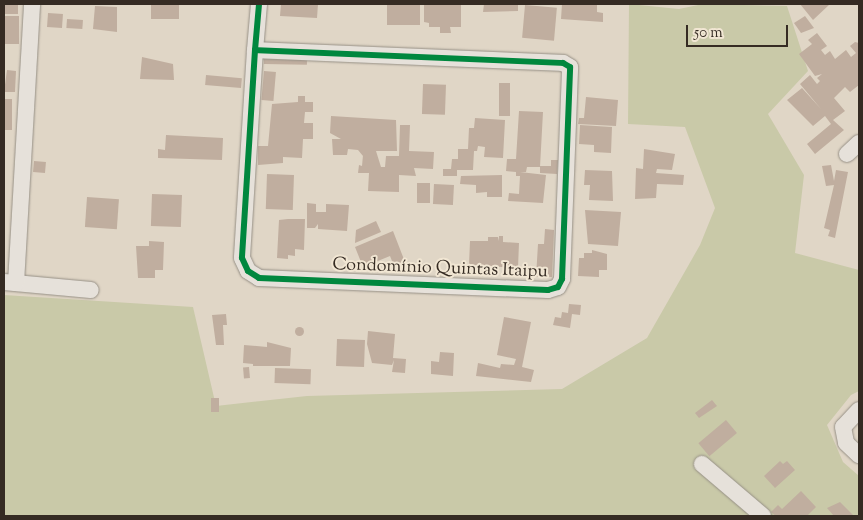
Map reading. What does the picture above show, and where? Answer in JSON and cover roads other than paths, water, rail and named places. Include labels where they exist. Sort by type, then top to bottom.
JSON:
[{"type":"street","points":[[32,4],[10,283],[91,290]]},
{"type":"street","name":"Condomínio Quintas Itaipu","points":[[256,50],[563,63],[570,67],[562,279],[558,287],[548,290],[259,278],[248,272],[242,258],[258,4]]},
{"type":"street","points":[[859,410],[843,427],[846,443],[859,455]]},
{"type":"street","points":[[702,464],[763,516]]}]
